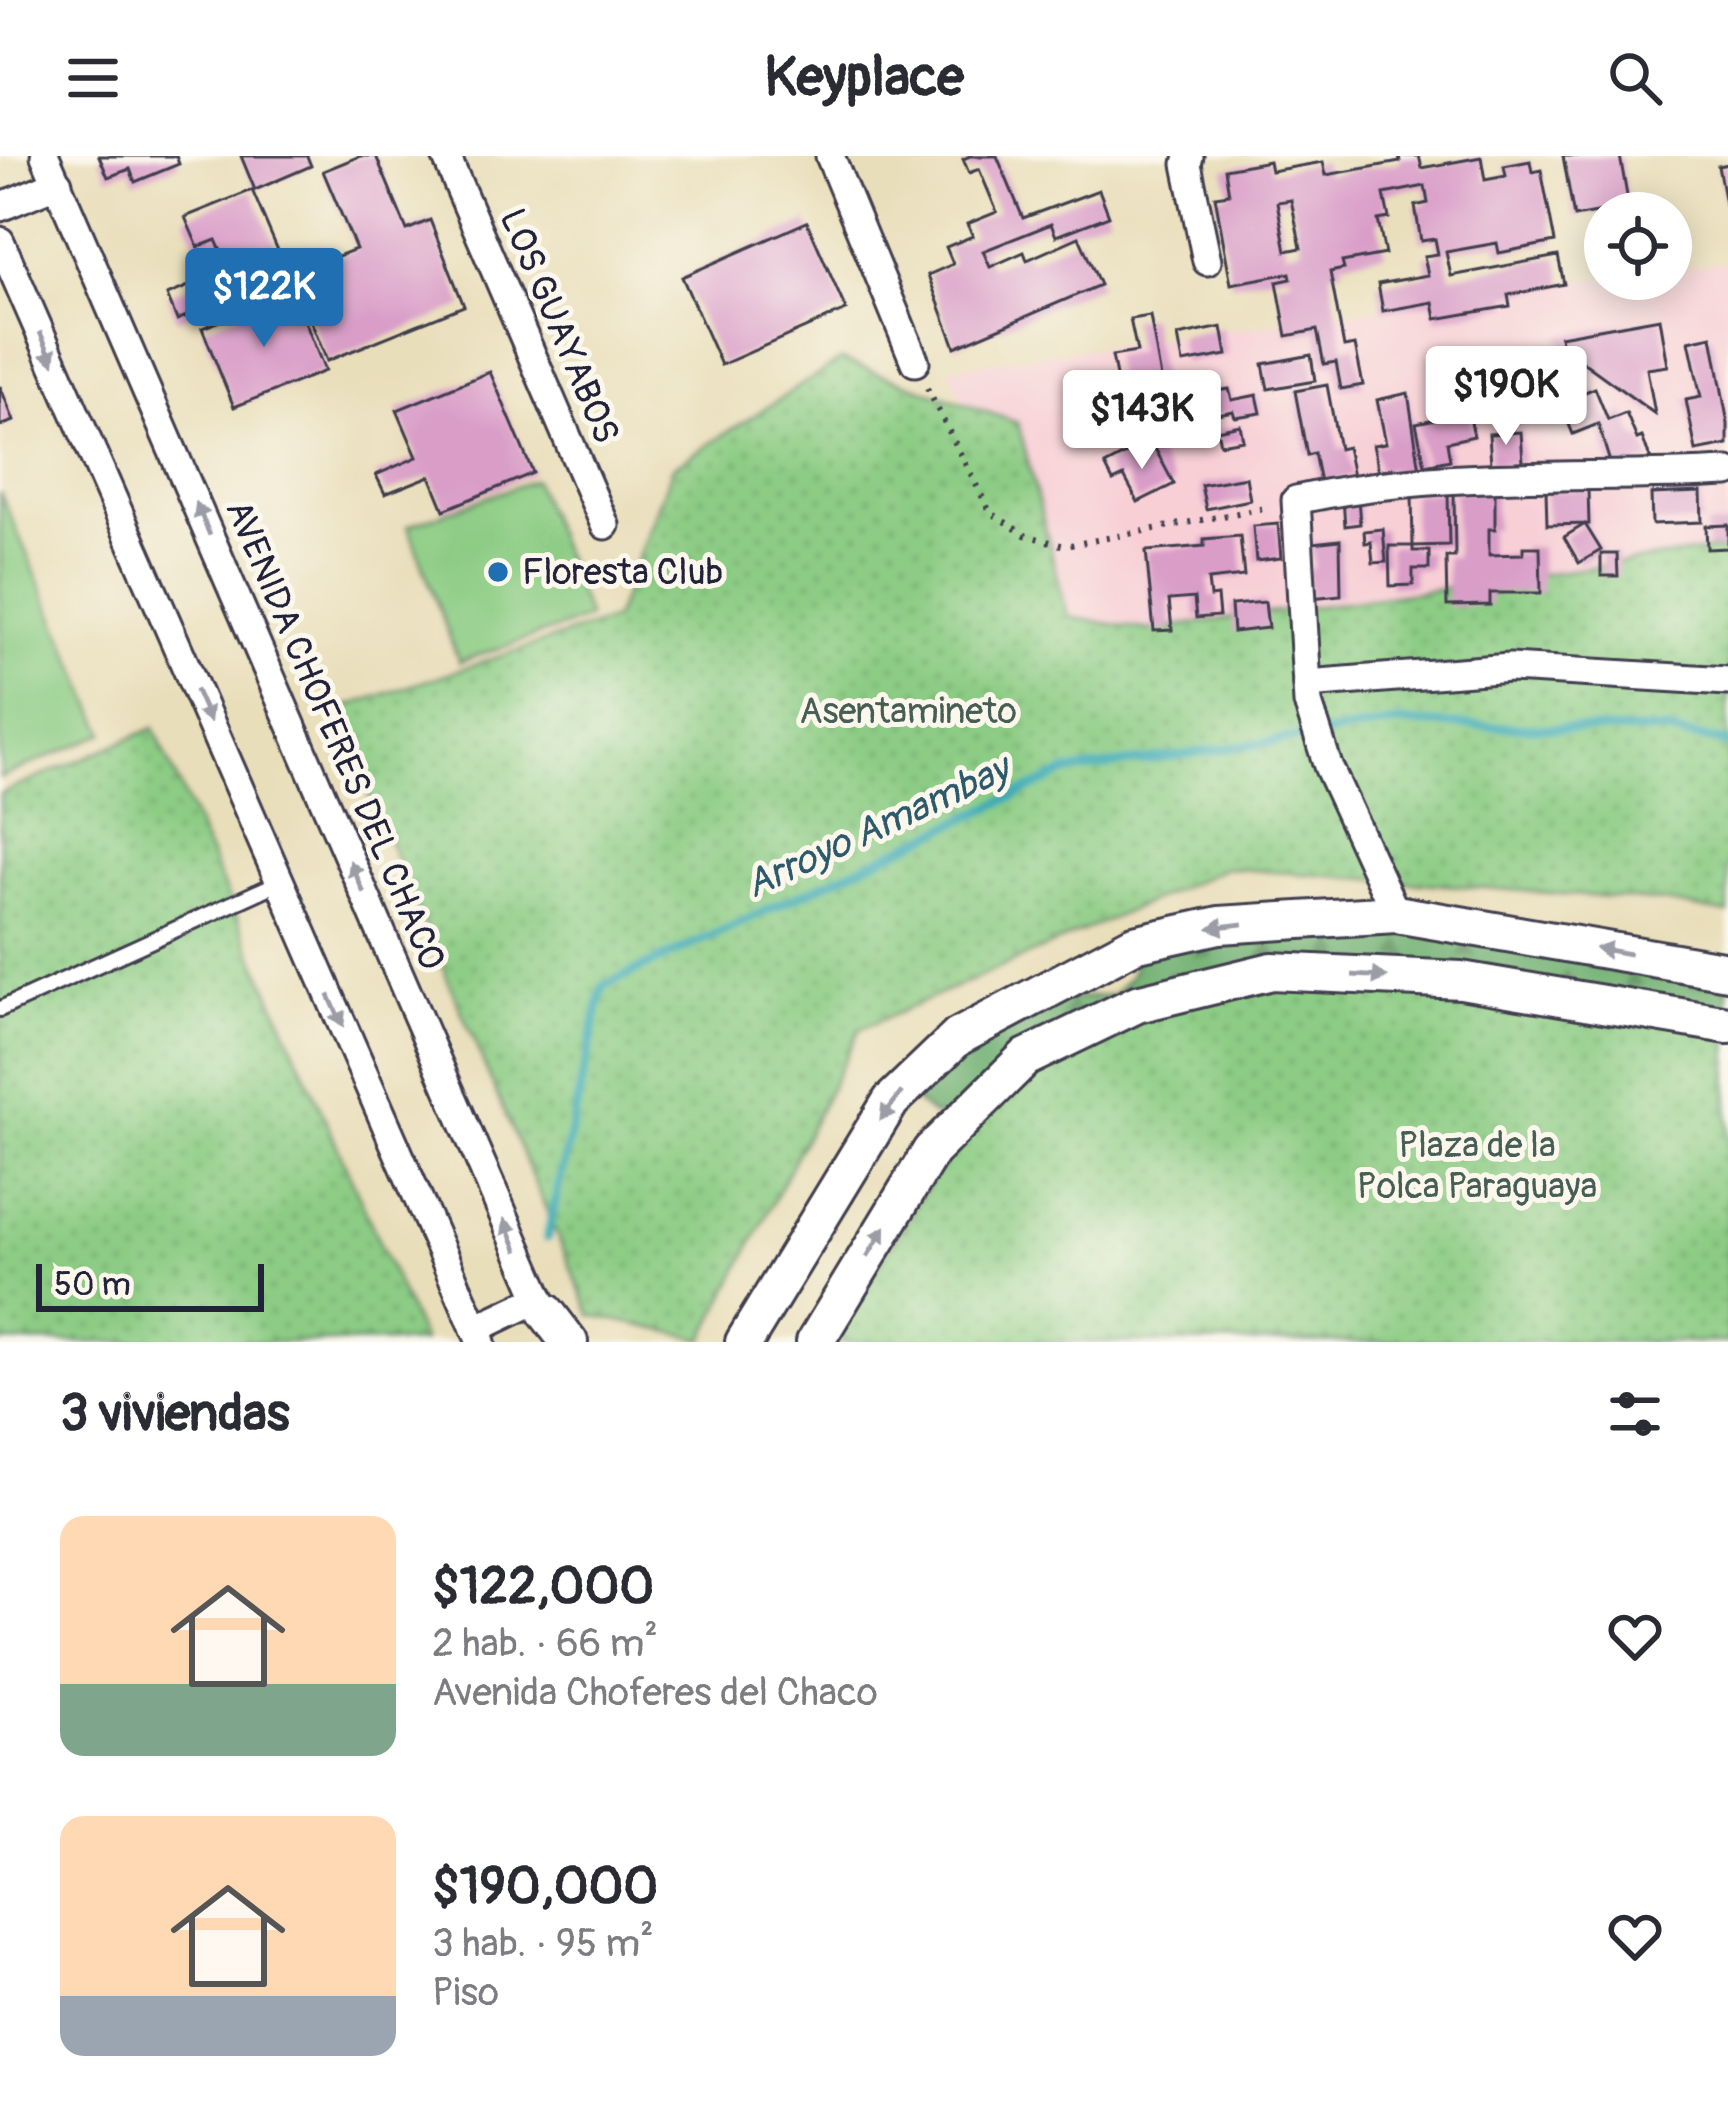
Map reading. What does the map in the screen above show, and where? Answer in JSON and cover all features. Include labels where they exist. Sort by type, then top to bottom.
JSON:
[{"type":"street","name":"AVENIDA CHOFERES DEL CHACO","points":[[45,156],[548,1318]]},
{"type":"street","name":"LOS GUAYABOS","points":[[446,156],[605,525]]},
{"type":"street","points":[[830,156],[916,362]]},
{"type":"street","points":[[1189,156],[1207,260]]},
{"type":"street","points":[[0,207],[58,183]]},
{"type":"street","points":[[0,241],[478,1335],[548,1318],[569,1342]]},
{"type":"street","points":[[1396,914],[1328,766],[1308,693],[1297,500],[1362,485],[1728,472]]},
{"type":"street","points":[[1308,693],[1510,668],[1728,680]]},
{"type":"street","points":[[744,1342],[891,1101],[958,1037],[1134,944],[1219,925],[1396,914],[1728,971]]},
{"type":"street","points":[[815,1342],[931,1150],[1025,1058],[1137,1004],[1272,970],[1461,980],[1728,1025]]},
{"type":"lane","points":[[0,1009],[280,882]]},
{"type":"path","points":[[916,362],[990,512],[1025,535],[1066,546],[1084,544],[1297,500]]},
{"type":"shaded area","points":[[1728,262],[1728,617],[1063,654],[949,368],[1584,281],[1584,300],[1692,300],[1692,266]]},
{"type":"green space","name":"Asentamineto","points":[[841,360],[1018,423],[1068,617],[1149,630],[1714,550],[1728,552],[1728,914],[1665,902],[1226,868],[859,1030],[704,1339],[591,1315],[333,711],[614,619],[673,467]]},
{"type":"green space","name":"Floresta Club","points":[[534,480],[588,618],[459,662],[408,526]]},
{"type":"green space","points":[[0,492],[105,733],[0,778]]},
{"type":"green space","points":[[154,728],[423,1342],[0,1342],[0,794]]},
{"type":"green space","points":[[1416,931],[1728,960],[1728,1098],[1105,1025],[958,1119],[932,1115],[913,1099],[934,1046],[1060,999],[1113,995],[1130,976],[1138,952],[1279,935],[1386,937]]},
{"type":"green space","name":"Plaza de la Polca Paraguaya","points":[[1480,986],[1728,1029],[1728,1342],[831,1342],[978,1106],[1182,990]]},
{"type":"building","points":[[99,156],[176,156],[179,164],[135,182],[130,169],[108,177]]},
{"type":"building","points":[[241,156],[307,156],[311,166],[255,190]]},
{"type":"building","points":[[360,156],[376,156],[407,230],[430,220],[464,306],[327,361],[292,274],[356,249],[323,171]]},
{"type":"building","points":[[997,156],[1023,218],[1099,190],[1109,216],[1056,236],[1051,224],[983,251],[990,267],[1024,252],[1027,260],[1079,237],[1100,285],[955,347],[928,275],[953,264],[946,247],[973,236],[967,224],[997,212],[979,169],[969,173],[963,159]]},
{"type":"building","points":[[1399,156],[1419,156],[1422,168],[1481,157],[1485,180],[1506,176],[1504,166],[1530,161],[1532,172],[1541,170],[1555,242],[1499,253],[1497,243],[1446,252],[1451,276],[1558,256],[1564,284],[1508,295],[1510,306],[1436,319],[1433,302],[1383,311],[1378,284],[1428,275],[1424,256],[1438,254],[1435,239],[1421,241],[1415,206],[1428,203],[1425,186],[1384,194],[1389,218],[1378,220],[1385,254],[1342,262],[1344,269],[1330,272],[1344,347],[1355,345],[1363,385],[1341,389],[1336,362],[1324,364],[1317,330],[1287,336],[1277,282],[1291,279],[1290,273],[1231,284],[1215,196],[1229,194],[1225,169],[1269,161],[1271,171],[1323,162],[1326,175],[1400,162]],"holes":[[[1291,200],[1301,248],[1286,251],[1277,202]]]},
{"type":"building","points":[[1563,156],[1620,156],[1626,192],[1584,192],[1584,215],[1574,217]]},
{"type":"building","points":[[1728,164],[1728,209],[1726,209],[1718,166]]},
{"type":"building","points":[[252,190],[289,276],[241,297],[216,240],[198,247],[185,217]]},
{"type":"building","points":[[807,222],[846,310],[721,365],[682,277]]},
{"type":"building","points":[[208,278],[214,293],[228,287],[233,297],[177,320],[167,295]]},
{"type":"building","points":[[293,292],[325,371],[234,407],[202,328]]},
{"type":"building","points":[[1150,316],[1161,378],[1118,386],[1112,356],[1137,352],[1130,319]]},
{"type":"building","points":[[1660,318],[1668,366],[1647,369],[1655,414],[1562,347],[1560,336]]},
{"type":"building","points":[[1222,327],[1227,355],[1183,363],[1178,336]]},
{"type":"building","points":[[1712,336],[1728,445],[1696,451],[1686,400],[1701,397],[1689,341]]},
{"type":"building","points":[[1311,355],[1315,381],[1268,389],[1263,364]]},
{"type":"building","points":[[1566,370],[1575,392],[1546,404],[1537,382]]},
{"type":"building","points":[[490,372],[533,473],[444,510],[430,476],[385,494],[376,475],[417,457],[397,410]]},
{"type":"building","points":[[1185,381],[1189,403],[1163,408],[1159,386]]},
{"type":"building","points":[[1327,385],[1339,449],[1347,447],[1353,476],[1320,482],[1314,453],[1307,455],[1295,391]]},
{"type":"building","points":[[0,386],[14,421],[0,426]]},
{"type":"building","points":[[1595,388],[1608,420],[1626,413],[1651,460],[1614,475],[1598,424],[1573,434],[1560,402]]},
{"type":"building","points":[[1229,389],[1232,400],[1257,395],[1261,413],[1235,417],[1233,411],[1198,418],[1194,395]]},
{"type":"building","points":[[1464,390],[1474,436],[1447,442],[1450,460],[1425,465],[1416,423],[1441,418],[1436,396]]},
{"type":"building","points":[[1408,393],[1420,470],[1394,477],[1392,468],[1379,471],[1373,445],[1386,443],[1377,400]]},
{"type":"building","points":[[1186,408],[1192,440],[1156,447],[1150,414]]},
{"type":"building","points":[[1240,425],[1243,440],[1220,444],[1217,430]]},
{"type":"building","points":[[1521,432],[1523,462],[1491,464],[1489,434]]},
{"type":"building","points":[[1151,441],[1174,484],[1138,502],[1124,476],[1113,481],[1105,465]]},
{"type":"building","points":[[1246,477],[1250,500],[1206,509],[1201,485]]},
{"type":"building","points":[[1588,490],[1589,524],[1547,525],[1546,491]]},
{"type":"building","points":[[1495,491],[1489,555],[1523,554],[1523,547],[1540,547],[1541,593],[1490,593],[1490,605],[1447,606],[1446,557],[1455,557],[1454,492]]},
{"type":"building","points":[[1701,492],[1702,522],[1652,524],[1651,494]]},
{"type":"building","points":[[1412,493],[1448,493],[1449,545],[1413,546]]},
{"type":"building","points":[[1358,498],[1360,524],[1345,526],[1343,499]]},
{"type":"building","points":[[1278,524],[1281,558],[1256,561],[1253,526]]},
{"type":"building","points":[[1585,524],[1601,550],[1579,563],[1564,537]]},
{"type":"building","points":[[1728,525],[1728,548],[1707,549],[1706,526]]},
{"type":"building","points":[[1383,529],[1386,562],[1373,563],[1371,542],[1365,543],[1364,531]]},
{"type":"building","points":[[1240,536],[1244,576],[1208,580],[1210,597],[1217,596],[1219,616],[1196,618],[1194,598],[1169,600],[1172,630],[1154,631],[1146,551],[1204,546],[1204,539]]},
{"type":"building","points":[[1340,540],[1341,595],[1310,598],[1307,570],[1314,569],[1312,543]]},
{"type":"building","points":[[1389,546],[1429,551],[1429,569],[1413,569],[1413,585],[1390,586]]},
{"type":"building","points":[[1601,554],[1617,554],[1618,576],[1601,576]]},
{"type":"building","points":[[1265,602],[1268,628],[1233,632],[1231,605]]},
{"type":"waterway","name":"Arroyo Amambay","points":[[547,1238],[603,986],[1066,772],[1399,723],[1668,732],[1728,743]]},
{"type":"place","name":"Floresta Club","points":[[498,572]]}]
